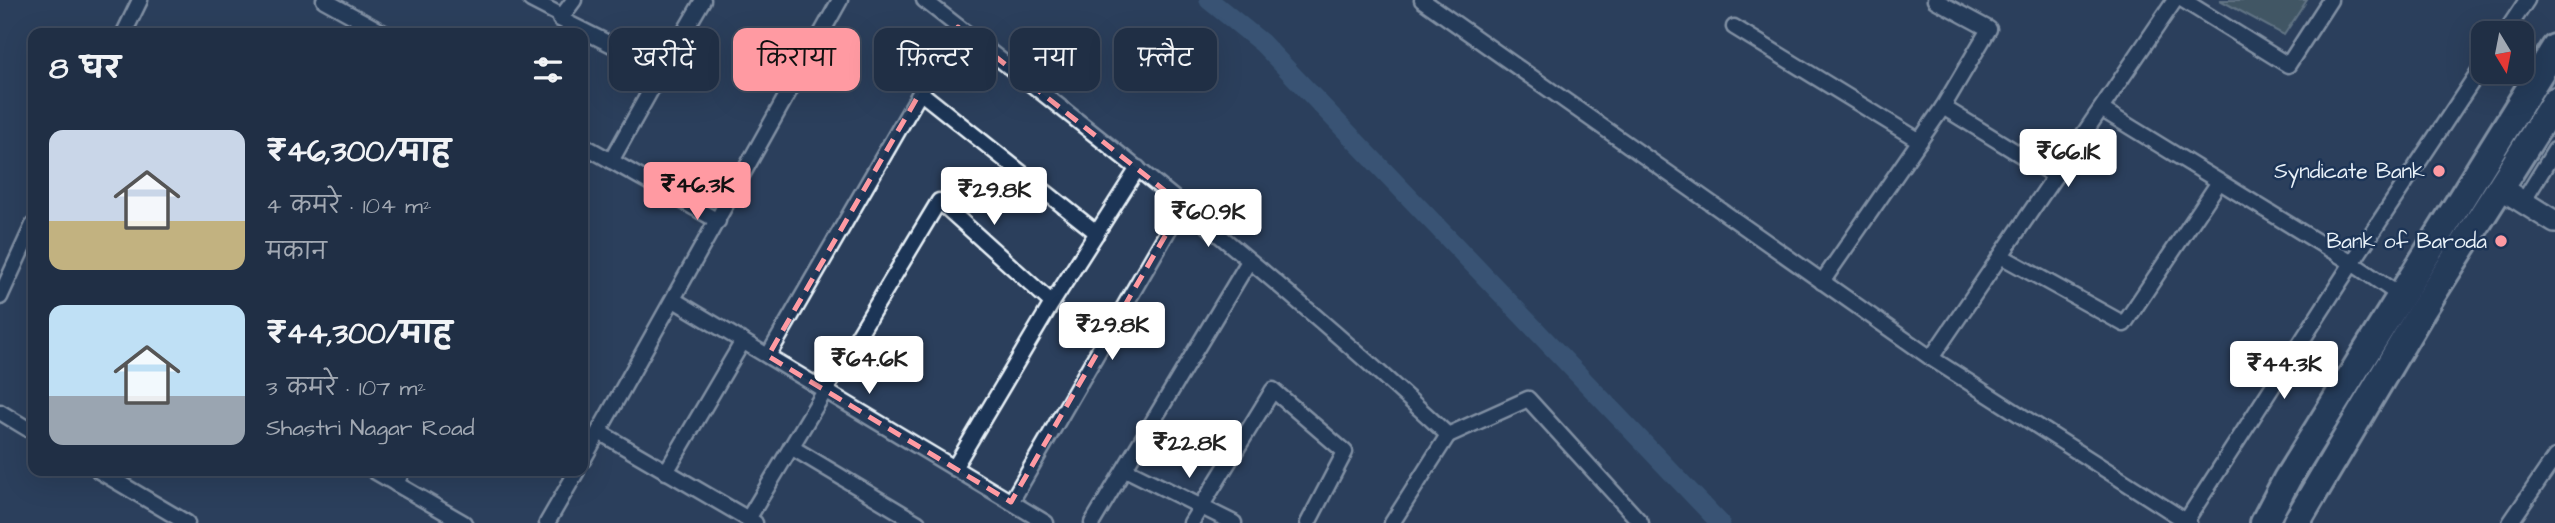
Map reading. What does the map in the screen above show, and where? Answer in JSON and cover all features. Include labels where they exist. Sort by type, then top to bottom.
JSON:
[{"type":"highway","points":[[2296,523],[2421,312],[2555,48]]},
{"type":"highway","points":[[2264,523],[2287,478],[2399,295],[2555,101]]},
{"type":"street","points":[[126,28],[140,0]]},
{"type":"street","points":[[324,0],[375,28]]},
{"type":"street","points":[[531,0],[562,16]]},
{"type":"street","points":[[574,0],[560,19],[578,28]]},
{"type":"street","points":[[687,28],[703,0]]},
{"type":"street","points":[[588,451],[840,0]]},
{"type":"street","points":[[924,0],[1183,205],[1377,369],[1448,435]]},
{"type":"street","points":[[1422,0],[1931,358],[2188,522],[2352,263],[2471,83]]},
{"type":"street","points":[[1822,282],[1920,141],[1989,29],[1935,0]]},
{"type":"street","points":[[1931,358],[2175,0]]},
{"type":"street","points":[[2183,0],[2288,65],[2330,0]]},
{"type":"street","points":[[2513,21],[2527,0]]},
{"type":"street","points":[[768,356],[958,27]]},
{"type":"street","points":[[1734,27],[1920,141]]},
{"type":"street","points":[[588,33],[609,44]]},
{"type":"street","points":[[611,161],[650,91]]},
{"type":"street","points":[[920,92],[1097,233]]},
{"type":"street","points":[[1942,107],[2055,176]]},
{"type":"street","points":[[2101,109],[2352,263],[2399,295]]},
{"type":"street","points":[[588,148],[718,221]]},
{"type":"street","points":[[2523,202],[2555,150]]},
{"type":"street","points":[[954,468],[1052,303],[1138,168]]},
{"type":"street","points":[[2488,181],[2555,222]]},
{"type":"street","points":[[2001,256],[2124,324],[2219,182]]},
{"type":"street","points":[[599,432],[752,521],[791,447],[939,201],[1052,303]]},
{"type":"street","points":[[1011,502],[1183,205]]},
{"type":"street","points":[[0,297],[28,236]]},
{"type":"street","points":[[1092,523],[1249,261]]},
{"type":"street","points":[[674,300],[1046,523]]},
{"type":"street","points":[[666,472],[744,341]]},
{"type":"street","points":[[1191,523],[1273,390],[1345,452],[1308,523]]},
{"type":"street","points":[[1392,523],[1448,435],[1528,399],[1641,523]]},
{"type":"street","points":[[0,412],[28,429]]},
{"type":"street","points":[[791,447],[918,523]]},
{"type":"street","points":[[2510,523],[2555,457]]},
{"type":"street","points":[[1125,468],[1234,523]]},
{"type":"street","points":[[107,476],[187,523]]},
{"type":"street","points":[[547,523],[574,476]]},
{"type":"street","points":[[399,477],[464,523]]},
{"type":"highlighted area","points":[[958,27],[1183,205],[1011,502],[768,356]]},
{"type":"green space","points":[[2220,0],[2307,0],[2284,35]]},
{"type":"waterway","points":[[1209,0],[1262,43],[1720,523]]},
{"type":"place","name":"Syndicate Bank","points":[[2439,171]]},
{"type":"place","name":"Bank of Baroda","points":[[2501,241]]}]
